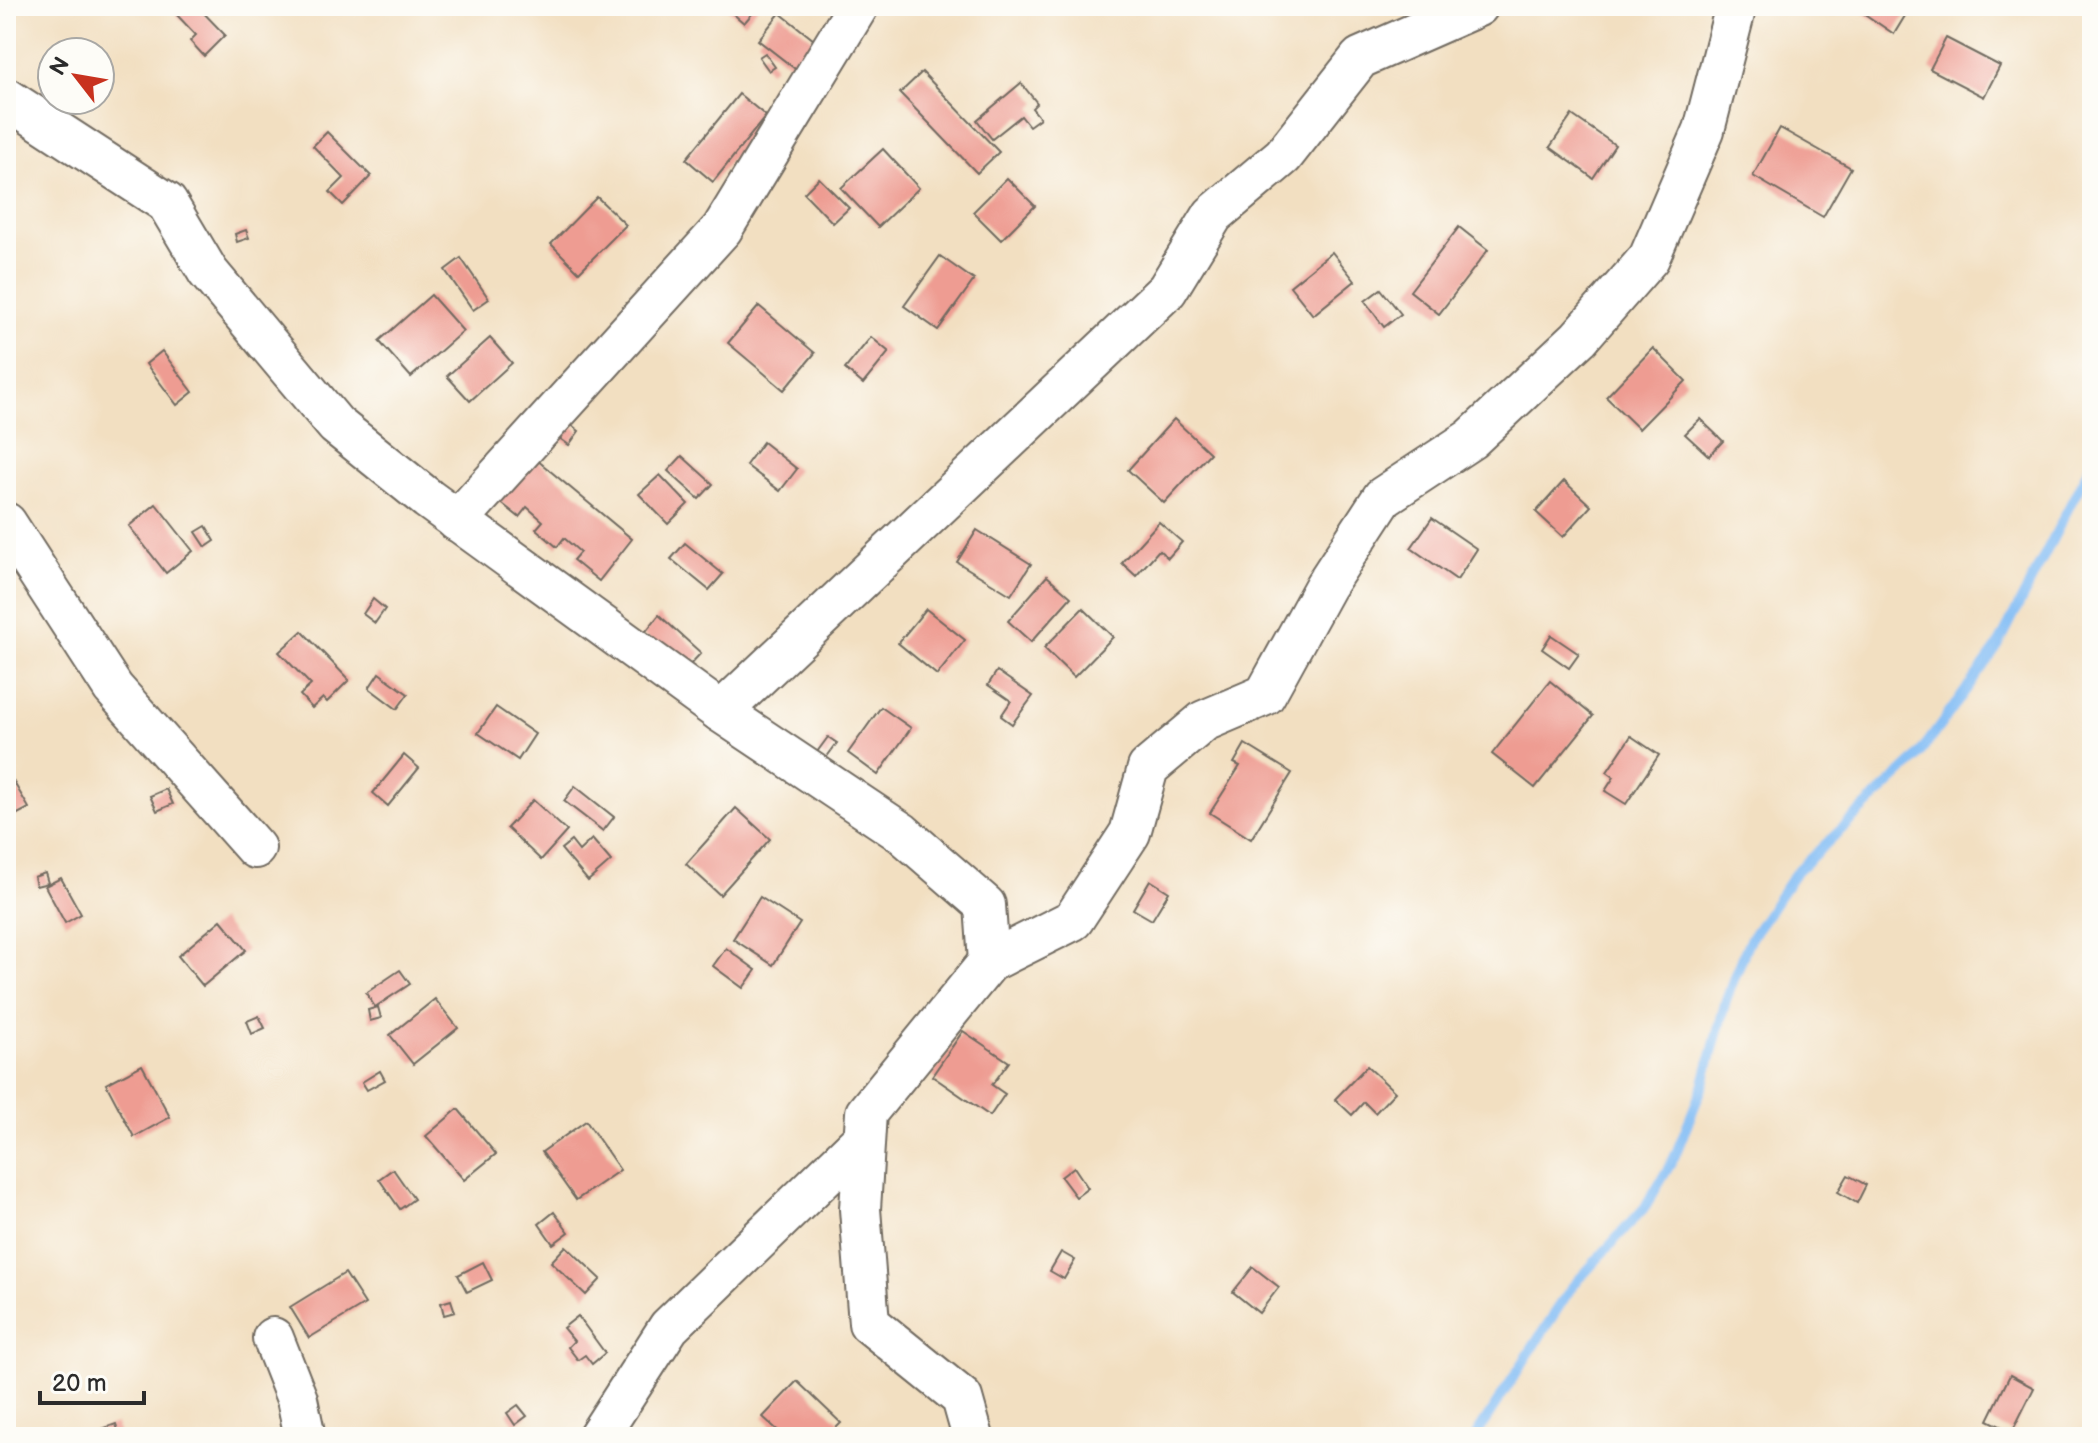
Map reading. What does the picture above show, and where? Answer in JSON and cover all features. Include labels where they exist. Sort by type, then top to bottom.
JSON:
[{"type":"street","points":[[457,521],[722,229],[858,6]]},
{"type":"street","points":[[721,712],[1167,290],[1213,215],[1283,156],[1360,58],[1478,6]]},
{"type":"street","points":[[973,1437],[962,1398],[869,1323],[860,1209],[866,1113],[989,962],[1073,920],[1130,833],[1148,768],[1204,721],[1265,695],[1325,586],[1383,497],[1471,439],[1579,338],[1649,258],[1704,130],[1736,6]]},
{"type":"street","points":[[6,98],[167,203],[208,272],[336,425],[457,521],[721,712],[902,833],[985,905],[989,962]]},
{"type":"street","points":[[6,523],[113,688],[255,848]]},
{"type":"street","points":[[598,1437],[669,1327],[862,1140]]},
{"type":"street","points":[[273,1338],[297,1399],[305,1437]]},
{"type":"building","points":[[185,6],[197,6],[225,35],[204,56],[190,41],[196,35],[176,14]]},
{"type":"building","points":[[724,6],[759,6],[744,23]]},
{"type":"building","points":[[1853,6],[1911,6],[1894,34]]},
{"type":"building","points":[[780,13],[824,48],[803,75],[758,40]]},
{"type":"building","points":[[1946,38],[2000,66],[1984,97],[1930,69]]},
{"type":"building","points":[[765,53],[775,67],[769,71],[759,57]]},
{"type":"building","points":[[922,72],[999,152],[977,173],[900,93]]},
{"type":"building","points":[[1021,83],[1037,103],[1032,108],[1040,118],[1029,126],[1021,116],[992,139],[977,120]]},
{"type":"building","points":[[739,94],[766,116],[713,182],[686,159]]},
{"type":"building","points":[[1572,115],[1615,145],[1593,178],[1550,147]]},
{"type":"building","points":[[1780,128],[1851,168],[1823,217],[1753,176]]},
{"type":"building","points":[[327,132],[371,176],[343,205],[330,192],[344,178],[313,146]]},
{"type":"building","points":[[883,149],[919,188],[878,227],[841,188]]},
{"type":"building","points":[[819,178],[849,208],[833,223],[804,193]]},
{"type":"building","points":[[1007,178],[1035,206],[1001,240],[973,212]]},
{"type":"building","points":[[597,197],[626,225],[579,272],[551,244]]},
{"type":"building","points":[[1459,227],[1488,250],[1439,314],[1410,291]]},
{"type":"building","points":[[246,230],[249,238],[237,242],[235,234]]},
{"type":"building","points":[[1332,252],[1355,281],[1313,315],[1290,286]]},
{"type":"building","points":[[940,256],[974,280],[938,330],[904,306]]},
{"type":"building","points":[[461,258],[489,299],[473,310],[445,270]]},
{"type":"building","points":[[1381,289],[1401,314],[1384,327],[1365,301]]},
{"type":"building","points":[[431,295],[463,331],[411,377],[379,341]]},
{"type":"building","points":[[759,306],[815,353],[784,390],[728,343]]},
{"type":"building","points":[[871,337],[889,352],[863,384],[845,369]]},
{"type":"building","points":[[490,338],[512,363],[470,401],[447,376]]},
{"type":"building","points":[[1653,348],[1686,381],[1639,429],[1606,397]]},
{"type":"building","points":[[162,351],[193,392],[177,405],[146,364]]},
{"type":"building","points":[[1174,419],[1210,453],[1164,503],[1128,470]]},
{"type":"building","points":[[1700,419],[1723,441],[1709,456],[1685,434]]},
{"type":"building","points":[[569,423],[579,431],[569,445],[558,437]]},
{"type":"building","points":[[763,442],[797,469],[780,491],[746,465]]},
{"type":"building","points":[[531,455],[632,539],[599,581],[573,560],[580,552],[564,538],[557,547],[536,529],[543,521],[527,507],[519,517],[495,498]]},
{"type":"building","points":[[682,456],[713,484],[699,499],[668,471]]},
{"type":"building","points":[[660,475],[688,504],[668,524],[639,494]]},
{"type":"building","points":[[1564,481],[1591,506],[1563,537],[1536,512]]},
{"type":"building","points":[[156,504],[193,551],[166,573],[129,526]]},
{"type":"building","points":[[1432,518],[1477,549],[1457,580],[1411,548]]},
{"type":"building","points":[[1159,522],[1182,542],[1168,558],[1159,550],[1136,576],[1122,563]]},
{"type":"building","points":[[206,526],[215,541],[206,547],[196,532]]},
{"type":"building","points":[[977,530],[1031,564],[1011,595],[957,562]]},
{"type":"building","points":[[685,543],[723,574],[709,590],[671,559]]},
{"type":"building","points":[[1047,576],[1071,597],[1031,642],[1008,621]]},
{"type":"building","points":[[373,599],[385,609],[375,623],[363,614]]},
{"type":"building","points":[[1083,608],[1113,637],[1074,677],[1044,648]]},
{"type":"building","points":[[926,609],[965,640],[937,675],[898,643]]},
{"type":"building","points":[[659,615],[701,653],[684,671],[643,635]]},
{"type":"building","points":[[302,631],[349,680],[327,702],[323,698],[312,708],[300,695],[311,685],[279,652]]},
{"type":"building","points":[[1551,635],[1579,654],[1569,668],[1542,649]]},
{"type":"building","points":[[997,671],[1033,696],[1012,724],[1001,716],[1011,701],[988,685]]},
{"type":"building","points":[[379,673],[408,694],[397,709],[369,688]]},
{"type":"building","points":[[1550,681],[1593,716],[1535,788],[1492,754]]},
{"type":"building","points":[[496,707],[535,734],[518,760],[478,733]]},
{"type":"building","points":[[881,707],[911,728],[878,775],[848,753]]},
{"type":"building","points":[[1631,736],[1659,755],[1626,804],[1605,791],[1614,777],[1607,772]]},
{"type":"building","points":[[828,737],[837,743],[826,758],[817,752]]},
{"type":"building","points":[[1245,744],[1292,773],[1251,839],[1210,813],[1240,766],[1234,763]]},
{"type":"building","points":[[404,755],[419,768],[388,806],[373,793]]},
{"type":"building","points":[[6,769],[29,808],[14,816],[6,802]]},
{"type":"building","points":[[575,786],[614,817],[603,831],[564,801]]},
{"type":"building","points":[[166,789],[173,804],[157,811],[150,796]]},
{"type":"building","points":[[533,800],[567,831],[541,860],[507,828]]},
{"type":"building","points":[[736,808],[770,839],[720,895],[686,864]]},
{"type":"building","points":[[592,839],[611,861],[588,881],[561,849],[571,841],[579,851]]},
{"type":"building","points":[[45,873],[48,883],[36,886],[34,877]]},
{"type":"building","points":[[61,878],[81,914],[65,923],[45,886]]},
{"type":"building","points":[[1150,880],[1169,892],[1152,920],[1133,909]]},
{"type":"building","points":[[760,897],[800,923],[773,965],[733,939]]},
{"type":"building","points":[[221,920],[246,950],[203,986],[178,956]]},
{"type":"building","points":[[726,948],[756,970],[743,988],[713,966]]},
{"type":"building","points":[[400,970],[410,984],[375,1007],[366,993]]},
{"type":"building","points":[[435,999],[458,1028],[413,1064],[390,1035]]},
{"type":"building","points":[[378,1007],[381,1018],[370,1021],[368,1010]]},
{"type":"building","points":[[259,1016],[265,1028],[252,1034],[247,1021]]},
{"type":"building","points":[[963,1031],[1009,1062],[992,1085],[1005,1094],[990,1116],[932,1076]]},
{"type":"building","points":[[142,1065],[170,1117],[134,1137],[106,1084]]},
{"type":"building","points":[[1367,1066],[1395,1092],[1375,1113],[1364,1102],[1352,1115],[1335,1099]]},
{"type":"building","points":[[380,1071],[385,1080],[367,1090],[362,1082]]},
{"type":"building","points":[[458,1109],[496,1154],[464,1180],[426,1136]]},
{"type":"building","points":[[586,1121],[620,1170],[576,1200],[542,1152]]},
{"type":"building","points":[[1074,1167],[1088,1188],[1076,1197],[1061,1177]]},
{"type":"building","points":[[393,1169],[414,1199],[400,1209],[379,1179]]},
{"type":"building","points":[[1848,1175],[1866,1185],[1857,1203],[1838,1192]]},
{"type":"building","points":[[554,1212],[569,1232],[553,1244],[539,1224]]},
{"type":"building","points":[[566,1246],[601,1279],[586,1295],[551,1262]]},
{"type":"building","points":[[1061,1252],[1075,1260],[1064,1279],[1050,1271]]},
{"type":"building","points":[[483,1262],[492,1280],[467,1292],[458,1275]]},
{"type":"building","points":[[1253,1267],[1279,1287],[1259,1313],[1233,1292]]},
{"type":"building","points":[[345,1273],[365,1304],[309,1338],[290,1307]]},
{"type":"building","points":[[451,1300],[455,1312],[444,1315],[441,1303]]},
{"type":"building","points":[[578,1316],[605,1353],[592,1364],[585,1355],[578,1360],[568,1347],[574,1341],[563,1328]]},
{"type":"building","points":[[2010,1375],[2034,1388],[2012,1432],[1988,1420]]},
{"type":"building","points":[[797,1381],[841,1423],[827,1437],[785,1437],[763,1417]]},
{"type":"building","points":[[518,1405],[527,1416],[515,1425],[507,1413]]},
{"type":"building","points":[[116,1424],[120,1436],[95,1437],[93,1432]]},
{"type":"waterway","points":[[1475,1437],[1571,1288],[1646,1206],[1674,1158],[1704,1083],[1726,1000],[1749,941],[1796,872],[1915,760],[1998,646],[2092,462]]}]
